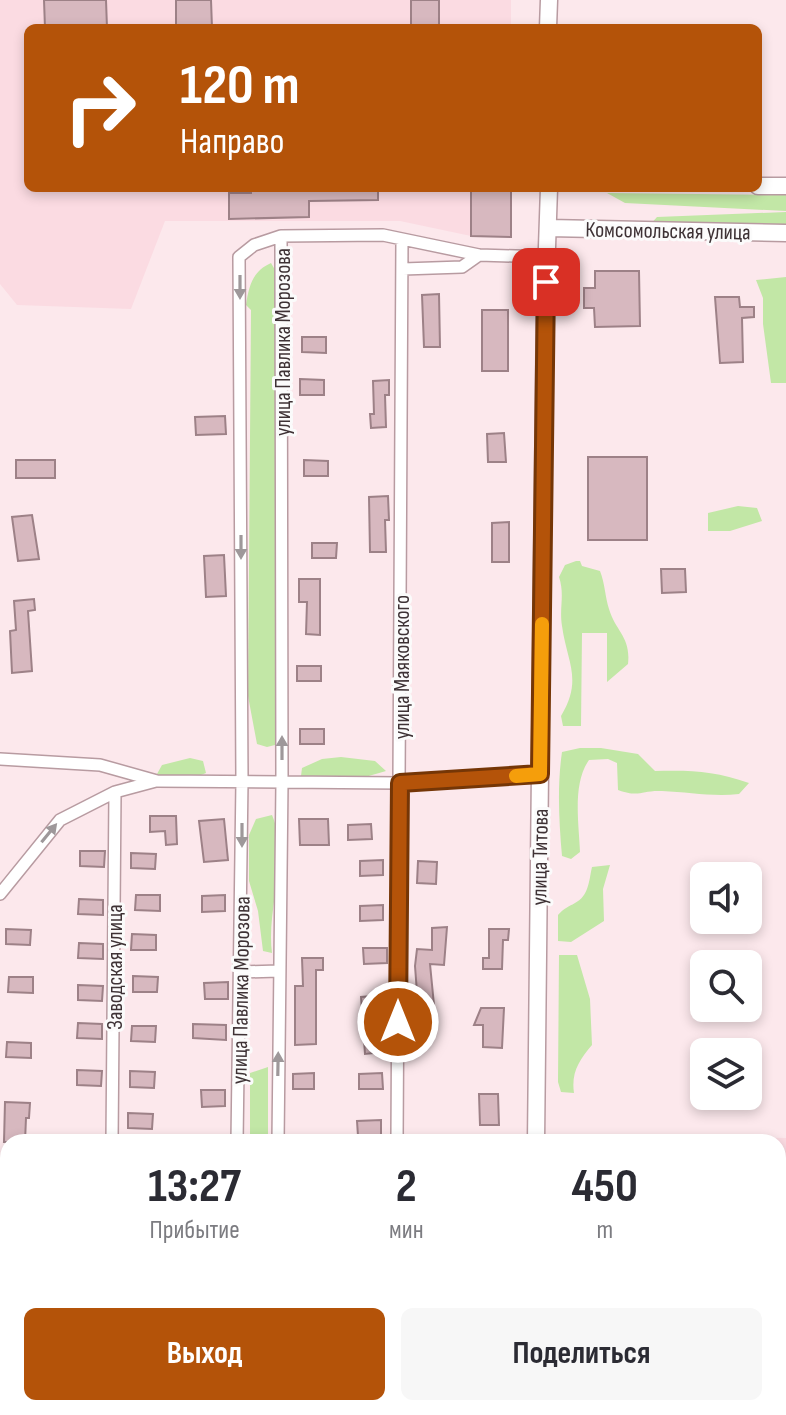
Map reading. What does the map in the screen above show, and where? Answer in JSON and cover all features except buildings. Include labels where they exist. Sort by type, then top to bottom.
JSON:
[{"type":"main road","points":[[548,24],[549,0]]},
{"type":"main road","points":[[762,186],[786,186]]},
{"type":"main road","name":"улица Титова","points":[[536,1134],[549,192]]},
{"type":"main road","name":"Комсомольская улица","points":[[549,228],[786,233]]},
{"type":"street","points":[[281,236],[383,235],[479,255],[547,257]]},
{"type":"street","name":"улица Павлика Морозова","points":[[237,1134],[242,781],[239,257],[254,245],[281,236],[282,782],[278,1134]]},
{"type":"street","name":"улица Маяковского","points":[[397,1134],[402,240]]},
{"type":"street","points":[[403,269],[462,267],[479,255]]},
{"type":"street","points":[[0,759],[100,765],[157,781]]},
{"type":"street","points":[[0,894],[60,820],[115,792],[157,781],[400,783],[540,774]]},
{"type":"street","name":"Заводская улица","points":[[112,1134],[115,792]]},
{"type":"street","points":[[241,972],[279,971]]},
{"type":"shaded area","points":[[0,0],[511,0],[511,24],[24,24],[24,192],[511,192],[511,237],[471,236],[400,221],[165,221],[131,309],[17,305],[0,284]]},
{"type":"green space","points":[[607,193],[786,195],[786,211],[625,203]]},
{"type":"green space","points":[[786,212],[786,225],[649,226],[657,217]]},
{"type":"green space","points":[[271,263],[278,275],[278,710],[275,745],[267,747],[257,744],[248,696],[251,310],[246,305],[253,280],[260,270]]},
{"type":"green space","points":[[786,277],[786,383],[771,383],[763,324],[763,298],[756,280]]},
{"type":"green space","points":[[738,506],[757,508],[762,521],[730,531],[708,531],[708,513]]},
{"type":"green space","points":[[576,561],[600,571],[609,609],[627,647],[628,664],[607,682],[607,633],[582,633],[581,726],[563,726],[561,716],[571,692],[572,671],[562,626],[559,577],[565,565]]},
{"type":"green space","points":[[580,748],[638,754],[655,771],[703,772],[749,783],[739,794],[631,793],[618,790],[617,763],[608,759],[589,760],[578,792],[580,852],[571,859],[562,856],[560,765],[562,752]]},
{"type":"green space","points":[[341,757],[375,761],[386,771],[331,784],[321,784],[301,776],[302,768],[322,759]]},
{"type":"green space","points":[[190,758],[203,761],[206,773],[181,780],[157,774],[162,765]]},
{"type":"green space","points":[[272,815],[279,848],[272,953],[263,951],[258,911],[249,881],[249,835],[256,819]]},
{"type":"green space","points":[[610,865],[603,889],[604,921],[571,942],[558,941],[558,915],[583,896],[592,867]]},
{"type":"green space","points":[[559,955],[577,955],[590,999],[592,1045],[577,1067],[574,1093],[561,1092],[558,1082]]},
{"type":"green space","points":[[268,1067],[268,1134],[250,1134],[250,1073]]},
{"type":"slow traffic","points":[[516,776],[540,774],[542,624]]},
{"type":"route","points":[[398,1022],[400,783],[540,774],[546,282]]}]
